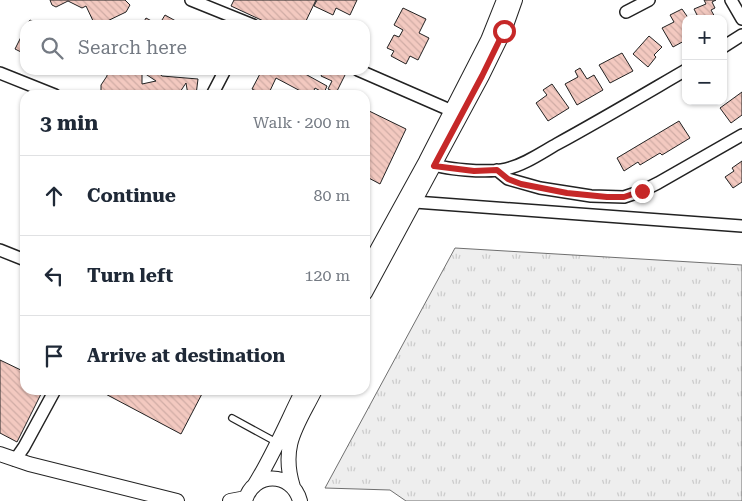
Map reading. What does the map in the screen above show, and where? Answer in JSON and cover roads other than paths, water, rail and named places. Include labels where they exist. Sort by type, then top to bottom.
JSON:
[{"type":"street","points":[[191,0],[241,20]]},
{"type":"street","points":[[370,283],[410,200],[456,113],[504,0]]},
{"type":"street","points":[[456,113],[494,54],[515,0]]},
{"type":"street","points":[[626,12],[649,0]]},
{"type":"street","points":[[731,0],[742,19]]},
{"type":"street","points":[[727,45],[742,36]]},
{"type":"street","points":[[430,163],[474,171],[505,169],[521,163],[589,126],[682,72]]},
{"type":"street","points":[[0,73],[42,90]]},
{"type":"street","points":[[215,90],[222,75]]},
{"type":"street","points":[[369,75],[456,113]]},
{"type":"street","points":[[497,170],[508,179],[540,188],[591,196],[624,197],[658,183],[742,135]]},
{"type":"street","points":[[410,200],[742,226]]},
{"type":"street","points":[[370,264],[410,200]]},
{"type":"street","points":[[0,250],[20,258]]},
{"type":"street","points":[[15,460],[52,395]]},
{"type":"street","points":[[230,501],[245,500],[268,465],[277,442],[300,395]]},
{"type":"street","points":[[300,501],[288,470],[288,455],[290,440],[312,395]]},
{"type":"street","points":[[0,454],[15,460],[177,501]]},
{"type":"street","points":[[254,486],[267,479],[274,478],[294,487]]},
{"type":"lane","points":[[232,418],[277,442]]}]
